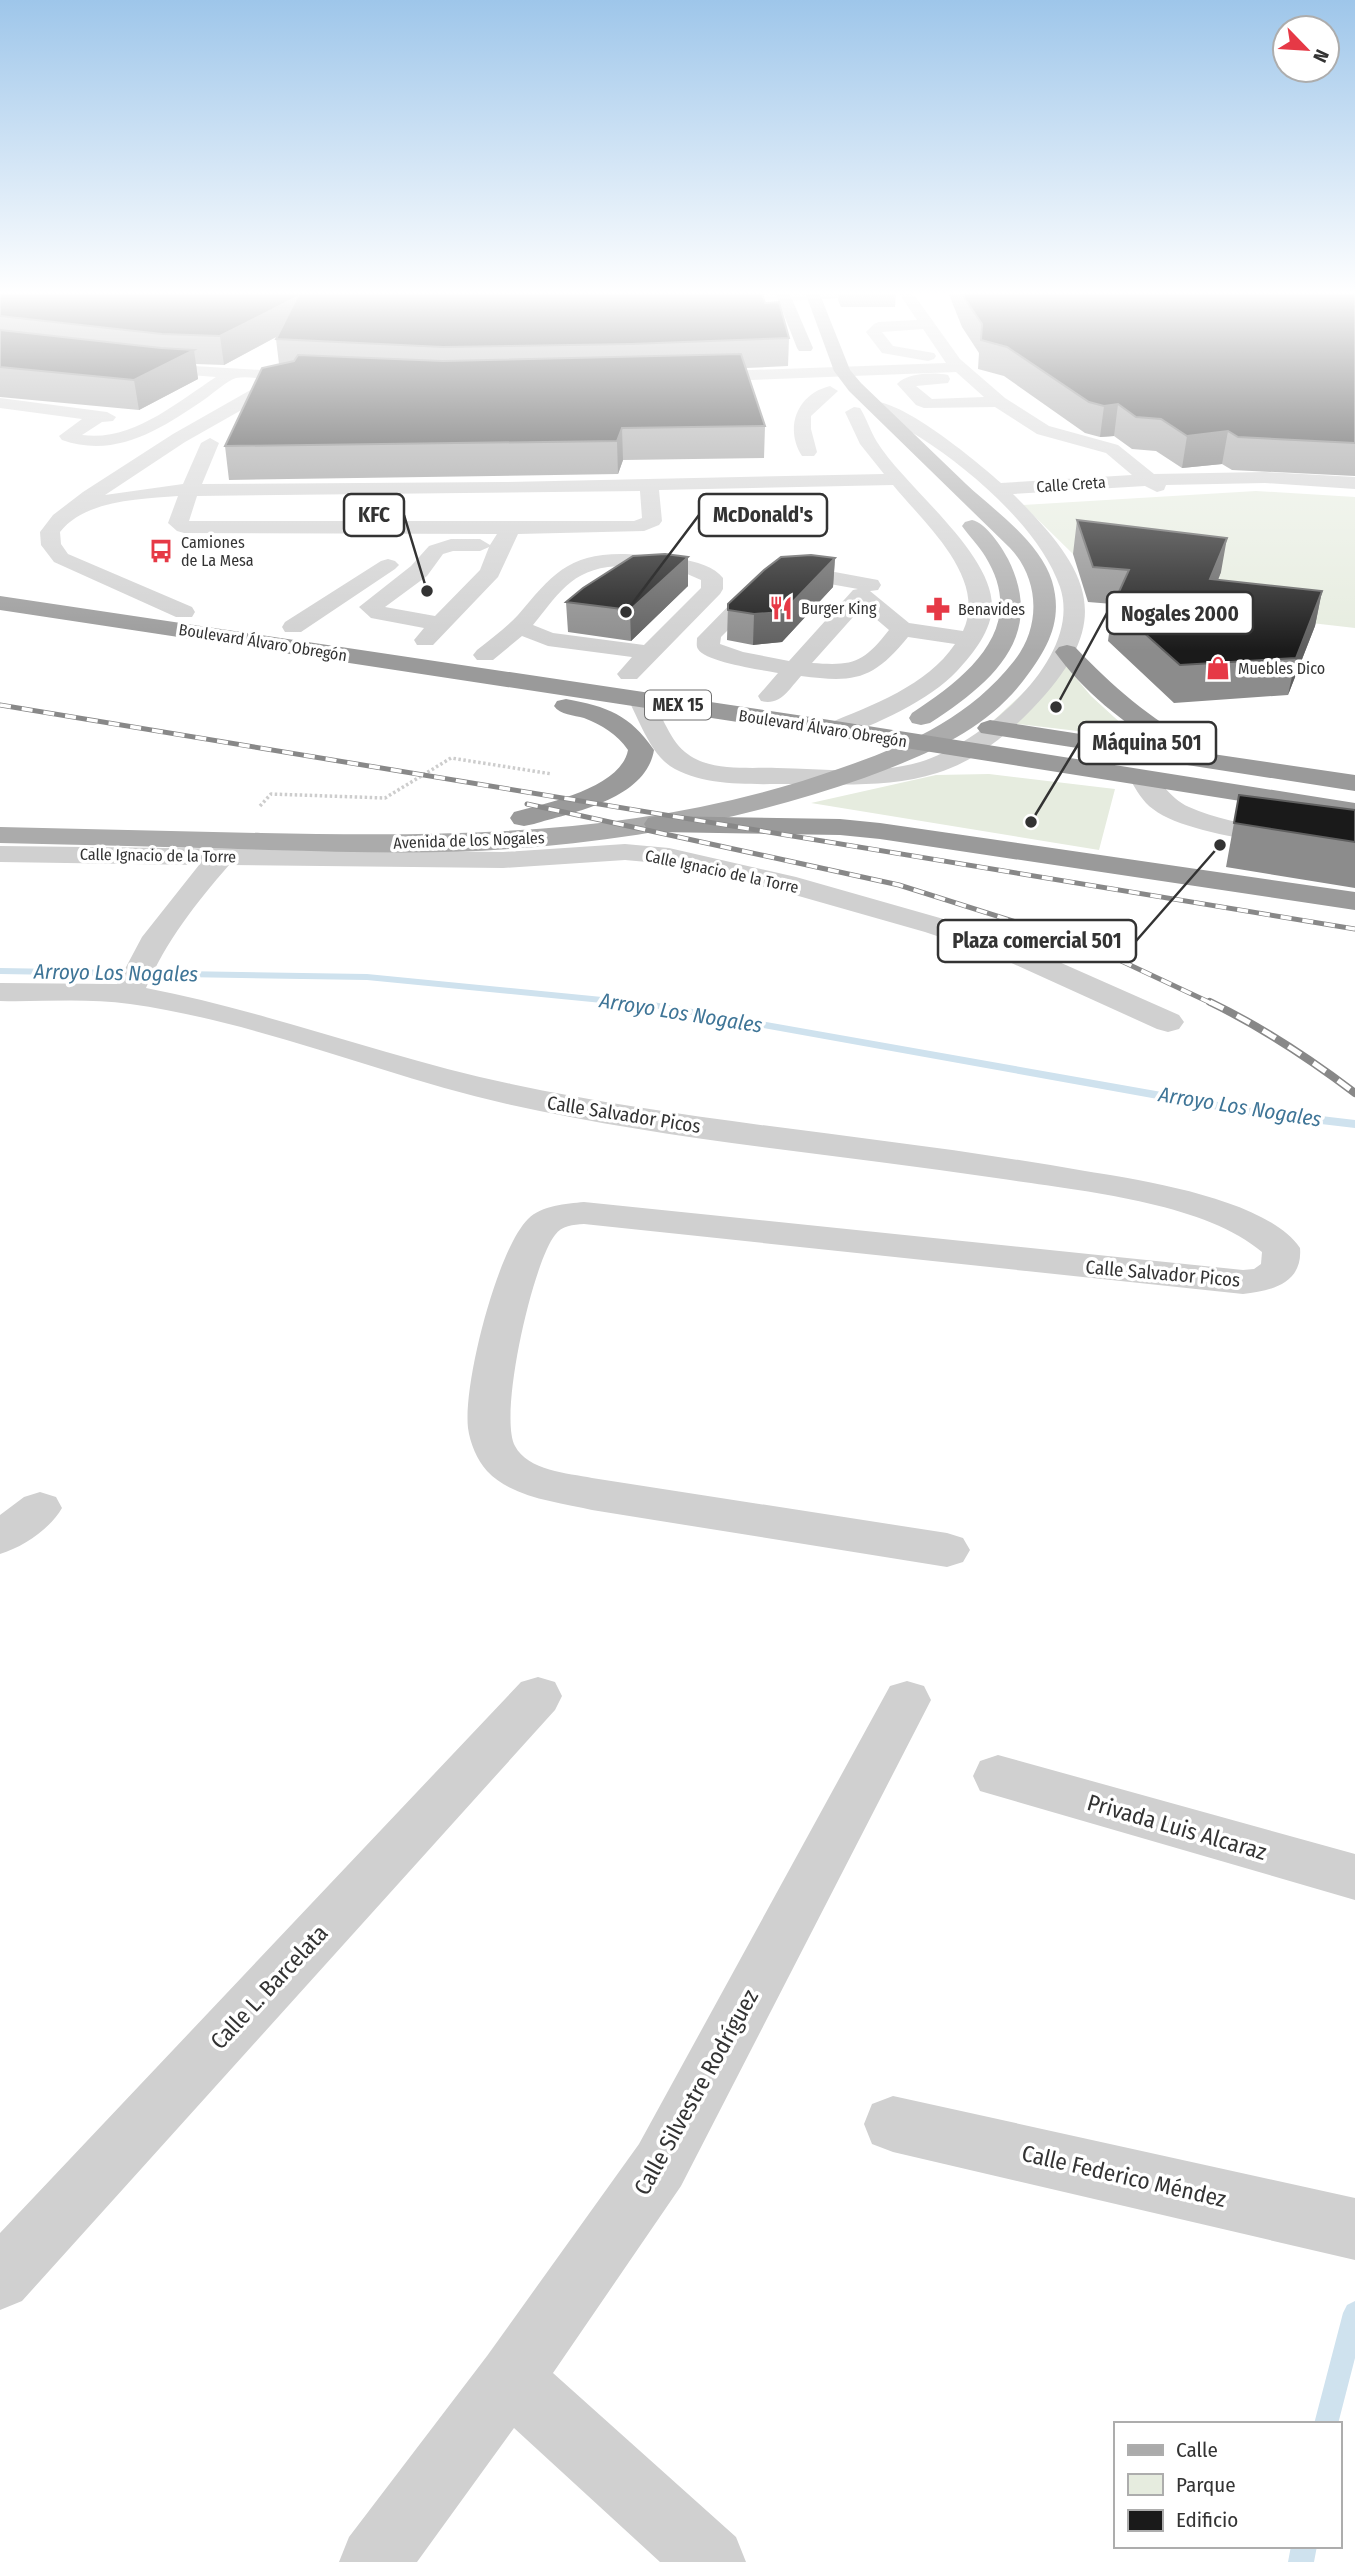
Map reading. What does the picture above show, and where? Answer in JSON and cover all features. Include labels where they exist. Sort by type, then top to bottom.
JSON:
[{"type":"highway","name":"Boulevard Álvaro Obregón","points":[[0,585],[770,696],[968,751],[1355,811]]},
{"type":"highway","name":"Boulevard Álvaro Obregón","points":[[0,603],[640,699],[832,713]]},
{"type":"highway","points":[[27,607],[90,628],[577,708],[621,726],[635,739],[641,751],[641,761],[635,770],[619,783],[596,795],[524,818]]},
{"type":"highway","points":[[1067,652],[1124,710],[1162,736],[1211,761]]},
{"type":"highway","name":"Boulevard Álvaro Obregón","points":[[881,724],[996,729],[1355,783]]},
{"type":"highway","points":[[657,824],[880,831],[1355,901]]},
{"type":"main road","name":"Avenida de los Nogales","points":[[337,817],[426,820],[524,818],[658,804],[742,786],[828,759],[881,724],[956,697],[983,673],[1002,642],[1014,613],[1009,582],[997,558],[979,534],[905,457],[867,412]]},
{"type":"main road","name":"Avenida de los Nogales","points":[[0,835],[439,843],[535,838],[657,824],[769,799],[842,778],[926,744],[957,728],[987,707],[1014,678],[1039,642],[1046,613],[1042,585],[1032,561],[992,517],[929,455],[869,412]]},
{"type":"main road","points":[[0,811],[271,805]]},
{"type":"street","points":[[65,412],[155,421]]},
{"type":"street","points":[[99,416],[68,436],[113,441],[170,412]]},
{"type":"street","points":[[184,612],[61,558],[51,545],[50,532],[60,519],[72,510],[217,412]]},
{"type":"street","points":[[804,412],[799,420],[807,452]]},
{"type":"street","points":[[832,713],[881,724],[906,698],[962,654],[981,608],[977,584],[969,565],[869,444],[865,412]]},
{"type":"street","points":[[640,699],[674,756],[699,768],[726,773],[830,776],[907,772],[941,763],[968,751],[996,729],[1056,669],[1067,652],[1075,611],[1070,584],[1048,545],[1002,493],[934,438],[871,412]]},
{"type":"street","points":[[1014,412],[1042,430],[1112,449],[1153,483]]},
{"type":"street","points":[[210,443],[183,490],[180,525],[203,529],[406,508]]},
{"type":"street","points":[[159,451],[147,478],[156,485],[183,490],[406,508],[506,536]]},
{"type":"street","name":"Calle Creta","points":[[1002,493],[1260,476],[1355,483]]},
{"type":"street","points":[[181,511],[406,508],[655,498],[897,479]]},
{"type":"street","name":"Calle Creta","points":[[1153,483],[1241,483],[1355,491]]},
{"type":"street","points":[[72,510],[132,494],[183,490]]},
{"type":"street","points":[[442,624],[379,613],[370,607],[419,571],[436,550],[506,536],[642,526],[652,521],[655,498]]},
{"type":"street","points":[[293,628],[388,565],[393,557],[406,508]]},
{"type":"street","points":[[419,646],[490,572],[506,536]]},
{"type":"street","points":[[485,655],[519,627],[557,581],[575,568],[593,562],[637,561],[686,566],[705,572],[712,578],[712,589],[629,674]]},
{"type":"street","points":[[621,579],[629,575],[646,574],[687,581],[693,588],[681,604],[692,611]]},
{"type":"street","points":[[902,629],[872,663],[859,670],[833,673],[794,668],[712,650],[707,643],[708,638],[767,582],[778,576],[806,576],[865,590],[902,629],[970,639]]},
{"type":"street","points":[[770,696],[865,590]]},
{"type":"street","points":[[519,627],[561,618]]},
{"type":"street","points":[[519,627],[548,639],[650,653]]},
{"type":"street","points":[[1143,779],[1153,795],[1165,805],[1192,817],[1355,845]]},
{"type":"street","name":"Calle Ignacio de la Torre","points":[[0,854],[503,860],[625,852],[669,856],[796,886],[936,926],[1005,949],[1168,1022]]},
{"type":"street","points":[[0,992],[128,994],[135,973],[156,935],[222,856]]},
{"type":"street","name":"Calle Salvador Picos","points":[[128,994],[211,1010],[455,1082],[589,1111],[1080,1180],[1186,1204],[1244,1222],[1275,1240],[1281,1248],[1280,1268],[1273,1276],[1263,1280],[1243,1282],[611,1215],[560,1216],[540,1228],[532,1239],[492,1373],[489,1401],[492,1437],[498,1456],[511,1468],[553,1485],[592,1494],[947,1550]]},
{"type":"street","points":[[0,1538],[40,1508]]},
{"type":"street","name":"Calle L. Barcelata","points":[[0,2278],[538,1696]]},
{"type":"street","name":"Calle Silvestre Rodríguez","points":[[374,2562],[510,2379],[660,2165],[908,1700]]},
{"type":"street","name":"Privada Luis Alcaraz","points":[[998,1776],[1355,1877]]},
{"type":"street","name":"Calle Federico Méndez","points":[[894,2124],[1355,2229]]},
{"type":"street","points":[[510,2379],[711,2562]]},
{"type":"path","points":[[271,805],[385,798],[451,758],[555,774]]},
{"type":"green space","points":[[1256,491],[1355,497],[1355,628],[1205,611],[1073,554],[1023,505]]},
{"type":"green space","points":[[1060,659],[1091,696],[1137,738],[993,721]]},
{"type":"green space","points":[[989,774],[1115,789],[1099,850],[811,803],[936,775]]},
{"type":"building","points":[[241,412],[760,412],[765,426],[622,428],[617,441],[225,446]]},
{"type":"building","points":[[1128,412],[1355,412],[1355,443],[1238,437],[1228,431],[1187,436],[1161,419],[1136,417]]},
{"type":"building","points":[[1077,520],[1227,538],[1210,579],[1322,591],[1296,658],[1180,665],[1113,605],[1129,570],[1093,567]]},
{"type":"building","points":[[665,554],[688,557],[630,610],[566,602],[633,556]]},
{"type":"building","points":[[811,555],[835,558],[783,612],[754,614],[728,610],[728,604],[781,557]]},
{"type":"building","points":[[1239,795],[1355,810],[1355,842],[1234,823]]},
{"type":"waterway","name":"Arroyo Los Nogales","points":[[0,971],[367,977],[653,1005],[1252,1112],[1355,1124]]},
{"type":"waterway","points":[[1327,2422],[1355,2313]]},
{"type":"waterway","points":[[1301,2562],[1304,2548]]},
{"type":"railway","points":[[0,705],[1355,929]]},
{"type":"railway","points":[[527,804],[899,885],[1085,944],[1213,1004]]},
{"type":"railway","points":[[1210,1002],[1284,1044],[1355,1093]]},
{"type":"place","name":"Camiones de La Mesa","points":[[161,551]]},
{"type":"place","name":"KFC","points":[[427,591]]},
{"type":"place","name":"Burger King","points":[[781,608]]},
{"type":"place","name":"Benavides","points":[[938,609]]},
{"type":"place","name":"McDonald's","points":[[626,612]]},
{"type":"place","name":"Muebles Dico","points":[[1218,668]]},
{"type":"place","name":"Nogales 2000","points":[[1056,707]]},
{"type":"place","name":"Máquina 501","points":[[1031,822]]},
{"type":"place","name":"Plaza comercial 501","points":[[1220,845]]}]
